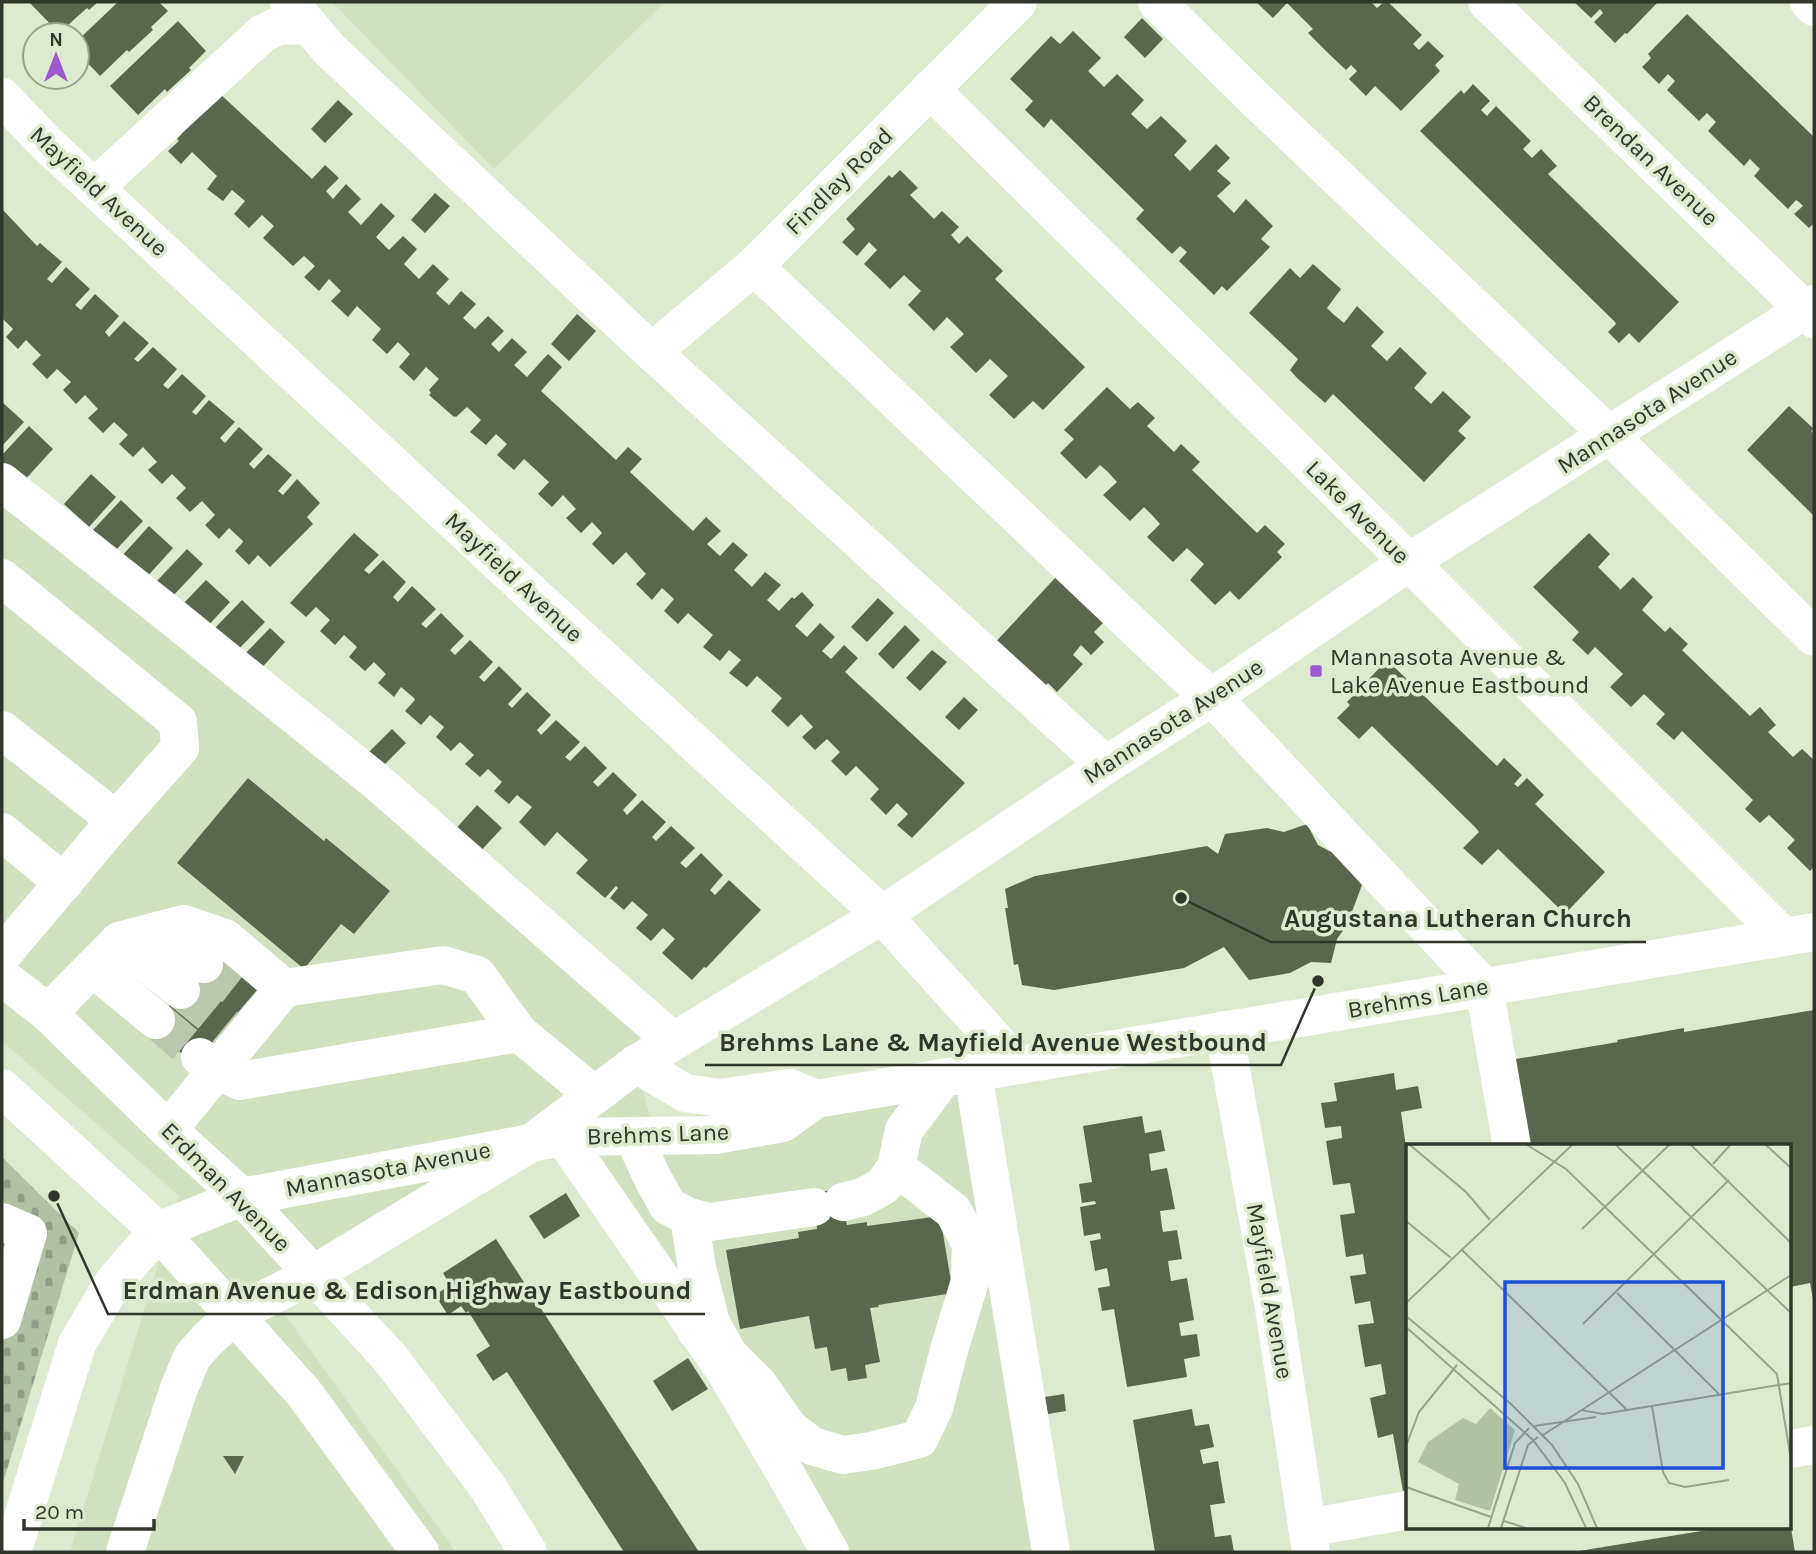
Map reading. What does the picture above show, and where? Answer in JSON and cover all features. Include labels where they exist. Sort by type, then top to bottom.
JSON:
[{"type":"street","name":"Findlay Road","points":[[652,352],[754,266],[1018,2]]},
{"type":"street","points":[[1157,2],[1255,99],[1609,435],[1814,637]]},
{"type":"street","name":"Brendan Avenue","points":[[1487,2],[1811,311]]},
{"type":"street","points":[[1809,2],[1814,7]]},
{"type":"street","points":[[94,188],[262,34],[299,13],[330,50],[652,352],[1106,765]]},
{"type":"street","name":"Lake Avenue","points":[[930,89],[1409,562],[1799,934]]},
{"type":"street","name":"Mayfield Avenue","points":[[2,97],[94,188],[882,915],[1018,1065]]},
{"type":"street","points":[[754,266],[1182,672],[1212,697],[1484,987],[1512,1144]]},
{"type":"street","name":"Mannasota Avenue","points":[[125,1552],[192,1357],[234,1315],[312,1275],[548,1139],[594,1096],[636,1064],[882,915],[1212,697],[1409,562],[1811,311]]},
{"type":"street","points":[[2,482],[376,781],[673,1041]]},
{"type":"street","points":[[2,578],[178,722],[180,748],[2,955]]},
{"type":"street","points":[[2,730],[116,820]]},
{"type":"street","points":[[2,832],[64,883]]},
{"type":"street","points":[[48,1013],[120,941],[184,924],[225,938],[254,1013]]},
{"type":"street","points":[[120,941],[192,977],[162,930]]},
{"type":"street","name":"Brehms Lane","points":[[548,1139],[716,1135],[783,1123],[816,1099],[1799,934]]},
{"type":"street","points":[[168,1130],[209,1064],[254,1013],[443,965],[477,975],[519,1033],[594,1096]]},
{"type":"street","points":[[93,968],[156,1020]]},
{"type":"street","name":"Erdman Avenue","points":[[2,977],[48,1013],[168,1130],[242,1197],[398,1369],[488,1486],[528,1552]]},
{"type":"street","name":"Mayfield Avenue","points":[[1224,1030],[1274,1308],[1309,1540]]},
{"type":"street","points":[[209,1064],[240,1081],[519,1033]]},
{"type":"street","name":"Brehms Lane","points":[[636,1064],[685,1093],[719,1098],[790,1088],[816,1099]]},
{"type":"street","points":[[633,1136],[668,1206],[689,1217],[710,1222],[828,1204],[863,1197],[883,1186],[896,1167],[904,1130],[958,1075]]},
{"type":"street","points":[[958,1075],[985,1241],[1051,1552]]},
{"type":"street","points":[[5,1096],[158,1231],[304,1393],[420,1552]]},
{"type":"street","points":[[548,1139],[703,1327],[758,1384],[789,1428],[812,1446],[843,1455],[919,1439],[934,1408],[970,1281],[985,1241]]},
{"type":"street","name":"Mannasota Avenue","points":[[158,1231],[242,1197],[548,1139]]},
{"type":"street","points":[[896,1167],[953,1211],[985,1241]]},
{"type":"street","points":[[689,1217],[703,1327],[724,1371],[830,1552]]},
{"type":"street","points":[[2,1222],[28,1233],[2,1320]]},
{"type":"street","points":[[12,1552],[77,1344],[113,1283],[158,1231]]},
{"type":"street","points":[[1792,1449],[1814,1445]]},
{"type":"street","points":[[1309,1540],[1406,1511]]},
{"type":"shaded area","points":[[332,2],[665,2],[494,169]]},
{"type":"shaded area","points":[[2,489],[677,1042],[636,1069],[652,1123],[962,1067],[1048,1552],[824,1552],[548,1124],[267,1290],[456,1552],[70,1552],[179,1196],[2,1041]]},
{"type":"green space","points":[[2,1157],[79,1233],[2,1486]]},
{"type":"building","points":[[29,2],[98,2],[72,21],[47,21]]},
{"type":"building","points":[[118,2],[159,2],[168,11],[151,27],[153,30],[100,76],[91,67],[91,28]]},
{"type":"building","points":[[1256,2],[1371,2],[1377,8],[1388,2],[1422,35],[1413,44],[1419,50],[1428,41],[1444,56],[1435,65],[1440,71],[1401,111],[1375,86],[1366,96],[1349,79],[1357,71],[1351,65],[1346,70],[1328,53],[1308,33],[1313,29],[1287,3],[1273,18]]},
{"type":"building","points":[[1574,2],[1658,2],[1615,43],[1594,22],[1603,13],[1600,9],[1591,18]]},
{"type":"building","points":[[1687,14],[1814,137],[1814,223],[1809,228],[1794,214],[1803,206],[1799,202],[1796,200],[1788,209],[1754,176],[1760,169],[1750,159],[1744,166],[1708,131],[1716,122],[1707,113],[1699,121],[1667,90],[1675,81],[1668,74],[1659,84],[1642,67],[1651,58],[1648,54]]},
{"type":"building","points":[[1142,18],[1163,39],[1145,58],[1124,37]]},
{"type":"building","points":[[178,21],[206,51],[189,68],[191,70],[167,92],[165,89],[138,115],[110,86]]},
{"type":"building","points":[[1073,31],[1101,58],[1088,71],[1104,87],[1117,74],[1144,100],[1131,114],[1147,129],[1161,116],[1187,141],[1174,155],[1190,171],[1216,144],[1230,158],[1217,171],[1231,183],[1217,196],[1234,213],[1246,199],[1273,226],[1261,239],[1270,247],[1227,291],[1222,286],[1214,295],[1179,261],[1187,252],[1180,246],[1172,254],[1136,219],[1144,210],[1142,208],[1051,119],[1044,128],[1025,110],[1033,101],[1010,79],[1051,36],[1060,44]]},
{"type":"building","points":[[1473,84],[1490,101],[1481,110],[1487,116],[1496,106],[1531,141],[1523,149],[1532,158],[1541,149],[1557,166],[1548,174],[1679,302],[1639,343],[1629,333],[1619,343],[1608,332],[1615,322],[1420,131],[1461,90],[1464,94]]},
{"type":"building","points":[[219,93],[312,179],[325,165],[339,178],[326,191],[333,199],[346,184],[361,199],[348,212],[361,225],[381,203],[395,216],[376,237],[389,250],[403,236],[417,249],[404,264],[419,279],[433,264],[449,279],[436,293],[449,305],[461,291],[476,304],[463,318],[475,329],[488,316],[504,331],[491,344],[499,352],[512,338],[527,352],[514,365],[527,377],[548,354],[562,367],[541,391],[616,460],[628,447],[642,459],[630,472],[693,531],[706,517],[721,531],[707,544],[720,556],[733,542],[748,555],[734,570],[752,587],[765,572],[781,585],[767,600],[779,611],[792,597],[794,599],[802,592],[814,605],[795,626],[807,637],[820,623],[835,637],[822,651],[831,659],[844,645],[858,658],[845,672],[965,783],[912,838],[897,825],[908,814],[897,803],[886,815],[870,799],[879,789],[856,766],[846,776],[831,761],[840,752],[827,739],[815,750],[802,737],[813,727],[801,714],[788,727],[771,711],[782,698],[757,676],[747,687],[729,673],[741,660],[729,650],[720,661],[703,647],[713,635],[688,613],[678,624],[664,611],[674,599],[662,588],[652,600],[636,584],[646,574],[626,552],[613,565],[592,544],[602,533],[592,522],[581,533],[566,518],[576,509],[563,495],[552,507],[538,494],[549,482],[524,459],[514,470],[497,455],[507,444],[496,434],[486,445],[470,432],[481,420],[467,407],[454,417],[429,395],[429,390],[439,379],[426,367],[414,381],[399,367],[410,354],[398,342],[387,354],[372,340],[381,329],[357,306],[348,317],[331,301],[341,291],[329,279],[319,291],[304,277],[315,266],[304,256],[293,266],[263,238],[274,226],[262,215],[249,228],[234,214],[245,201],[232,190],[223,201],[207,189],[217,176],[192,152],[181,164],[168,151]]},
{"type":"building","points":[[338,100],[353,114],[325,143],[311,129]]},
{"type":"building","points":[[900,170],[918,188],[910,195],[934,219],[942,211],[959,227],[951,235],[959,244],[967,236],[1003,271],[995,279],[1085,367],[1043,410],[1033,401],[1014,419],[989,395],[1008,376],[990,359],[976,373],[950,347],[964,334],[947,317],[934,331],[908,305],[921,291],[904,275],[890,289],[864,264],[877,250],[869,242],[857,256],[842,242],[855,229],[846,219],[889,175],[892,178]]},
{"type":"building","points":[[435,193],[450,206],[425,233],[411,220]]},
{"type":"building","points":[[2,209],[37,246],[40,243],[62,262],[47,279],[52,283],[66,267],[90,289],[75,305],[81,310],[95,294],[119,316],[105,332],[109,337],[124,321],[149,343],[134,359],[138,362],[153,347],[177,369],[163,385],[168,389],[182,374],[206,396],[192,412],[196,415],[209,400],[235,422],[220,438],[225,443],[239,427],[263,449],[249,464],[254,469],[268,454],[292,475],[278,491],[283,495],[297,479],[320,503],[307,517],[313,524],[270,567],[258,555],[249,565],[235,551],[243,541],[229,528],[219,539],[205,525],[215,515],[202,501],[190,512],[176,498],[186,488],[172,474],[162,484],[148,470],[157,462],[143,447],[133,457],[119,444],[128,435],[114,422],[103,433],[88,418],[98,409],[85,395],[76,404],[63,390],[71,382],[57,369],[47,379],[32,364],[41,355],[26,340],[18,349],[6,337],[13,329],[2,318]]},
{"type":"building","points":[[1313,264],[1341,289],[1327,308],[1333,314],[1344,323],[1357,306],[1384,332],[1371,346],[1387,361],[1400,347],[1427,373],[1414,388],[1431,404],[1443,391],[1471,417],[1458,431],[1466,438],[1424,482],[1333,394],[1325,403],[1297,378],[1290,370],[1298,359],[1249,313],[1290,268],[1300,278]]},
{"type":"building","points":[[577,314],[596,331],[569,361],[551,344]]},
{"type":"building","points":[[1107,387],[1130,409],[1138,402],[1155,418],[1147,426],[1174,452],[1181,444],[1200,462],[1192,470],[1257,533],[1265,525],[1285,544],[1277,552],[1282,557],[1239,600],[1230,591],[1215,605],[1190,580],[1204,564],[1187,548],[1173,562],[1147,537],[1160,524],[1144,507],[1130,521],[1103,495],[1117,482],[1108,472],[1100,465],[1086,479],[1060,453],[1074,439],[1064,430]]},
{"type":"building","points":[[2,402],[24,422],[2,446]]},
{"type":"building","points":[[1789,406],[1814,429],[1811,431],[1814,434],[1814,516],[1747,450]]},
{"type":"building","points":[[29,426],[53,449],[22,483],[2,464],[2,455]]},
{"type":"building","points":[[91,474],[116,497],[89,527],[64,504]]},
{"type":"building","points":[[121,500],[143,521],[114,552],[92,531]]},
{"type":"building","points":[[149,526],[173,548],[145,579],[121,557]]},
{"type":"building","points":[[354,533],[379,555],[364,570],[369,574],[383,560],[406,582],[393,597],[398,602],[412,586],[436,609],[421,624],[426,628],[441,613],[464,636],[450,650],[455,655],[470,640],[493,662],[479,677],[484,682],[499,666],[522,689],[508,704],[512,708],[527,692],[551,715],[537,730],[541,735],[556,720],[580,742],[565,757],[570,761],[585,746],[607,768],[593,782],[598,787],[613,772],[637,795],[623,810],[627,815],[642,800],[666,822],[652,837],[656,841],[671,826],[695,848],[680,863],[686,868],[701,853],[723,875],[710,890],[715,895],[729,880],[761,910],[692,980],[662,953],[675,939],[663,928],[651,941],[636,928],[648,915],[632,901],[624,910],[610,898],[618,888],[616,886],[605,898],[576,873],[588,860],[557,832],[543,845],[519,822],[532,807],[517,795],[509,804],[494,791],[502,782],[488,769],[480,777],[465,764],[474,755],[460,742],[451,751],[436,737],[444,727],[430,715],[421,725],[405,711],[414,698],[401,687],[394,697],[378,683],[386,674],[374,662],[365,671],[349,657],[357,647],[344,635],[335,645],[320,631],[330,620],[316,607],[306,617],[290,603]]},
{"type":"building","points":[[1589,533],[1610,554],[1598,567],[1620,590],[1633,577],[1653,597],[1642,610],[1665,632],[1670,627],[1688,644],[1682,650],[1750,716],[1760,707],[1776,725],[1768,732],[1793,757],[1802,749],[1814,760],[1814,867],[1810,871],[1787,848],[1795,840],[1769,815],[1760,823],[1745,809],[1753,800],[1682,731],[1674,740],[1656,724],[1665,714],[1644,694],[1631,707],[1610,687],[1623,674],[1595,647],[1588,655],[1572,640],[1579,632],[1533,587]]},
{"type":"building","points":[[187,549],[203,564],[172,597],[156,582]]},
{"type":"building","points":[[1056,577],[1104,622],[1094,632],[1104,642],[1091,655],[1081,645],[1073,655],[1083,664],[1057,692],[1048,683],[1038,693],[990,648]]},
{"type":"building","points":[[206,580],[230,602],[206,628],[182,605]]},
{"type":"building","points":[[878,598],[894,613],[867,642],[851,627]]},
{"type":"building","points":[[242,600],[265,622],[234,654],[211,632]]},
{"type":"building","points":[[905,625],[920,640],[893,669],[878,654]]},
{"type":"building","points":[[270,628],[285,642],[258,672],[242,657]]},
{"type":"building","points":[[932,650],[947,662],[920,691],[906,678]]},
{"type":"building","points":[[1387,660],[1497,766],[1504,758],[1522,775],[1514,784],[1518,787],[1527,778],[1544,795],[1535,804],[1605,872],[1565,914],[1498,849],[1482,865],[1463,848],[1479,832],[1475,827],[1372,726],[1359,739],[1337,718],[1350,705],[1347,702]]},
{"type":"building","points":[[964,697],[978,710],[959,730],[945,717]]},
{"type":"building","points":[[392,729],[406,743],[377,772],[363,758]]},
{"type":"building","points":[[248,778],[390,891],[354,934],[341,924],[304,969],[177,863]]},
{"type":"building","points":[[477,805],[502,828],[477,855],[453,832]]},
{"type":"building","points":[[1307,824],[1318,845],[1335,854],[1362,885],[1347,925],[1337,939],[1331,963],[1311,962],[1290,973],[1249,980],[1224,947],[1184,968],[1054,990],[1022,985],[1018,964],[1014,965],[1005,908],[1008,908],[1005,889],[1035,876],[1207,846],[1218,854],[1225,834],[1267,828],[1284,832]]},
{"type":"building","points":[[213,953],[257,990],[194,1064],[151,1027]]},
{"type":"building","points":[[1814,1010],[1813,1299],[1810,1283],[1792,1287],[1792,1144],[1524,1144],[1510,1060],[1684,1028],[1684,1032]]},
{"type":"building","points":[[1394,1073],[1396,1090],[1418,1086],[1422,1108],[1401,1112],[1406,1147],[1406,1490],[1403,1491],[1393,1434],[1378,1438],[1370,1398],[1386,1394],[1381,1364],[1365,1367],[1358,1325],[1374,1323],[1370,1301],[1355,1304],[1350,1276],[1366,1274],[1363,1254],[1346,1257],[1340,1215],[1355,1213],[1350,1183],[1333,1185],[1326,1141],[1342,1138],[1341,1126],[1325,1128],[1321,1103],[1337,1101],[1334,1083]]},
{"type":"building","points":[[1142,1116],[1145,1133],[1161,1130],[1165,1151],[1149,1154],[1151,1171],[1167,1168],[1175,1209],[1160,1211],[1162,1227],[1163,1232],[1177,1230],[1182,1259],[1168,1261],[1171,1281],[1187,1278],[1194,1320],[1179,1323],[1181,1336],[1197,1334],[1200,1356],[1184,1359],[1187,1377],[1127,1387],[1114,1309],[1102,1311],[1098,1288],[1110,1286],[1108,1273],[1107,1268],[1095,1271],[1090,1241],[1101,1239],[1100,1233],[1084,1236],[1080,1207],[1096,1204],[1095,1201],[1082,1203],[1079,1184],[1092,1182],[1083,1126]]},
{"type":"building","points":[[841,1189],[847,1225],[867,1222],[867,1226],[940,1216],[953,1293],[870,1308],[880,1362],[865,1365],[867,1378],[848,1381],[846,1368],[831,1371],[827,1347],[815,1349],[809,1316],[740,1329],[726,1250],[799,1238],[798,1232],[817,1229],[812,1193]]},
{"type":"building","points":[[566,1193],[580,1216],[544,1239],[529,1216]]},
{"type":"building","points":[[496,1239],[699,1552],[624,1552],[507,1372],[493,1381],[476,1355],[490,1346],[468,1311],[466,1313],[461,1306],[448,1315],[435,1295],[450,1285],[443,1273]]},
{"type":"building","points":[[688,1358],[708,1389],[672,1411],[653,1381]]},
{"type":"building","points":[[1064,1394],[1066,1411],[1048,1414],[1045,1397]]},
{"type":"building","points":[[1192,1409],[1195,1426],[1209,1424],[1214,1447],[1200,1450],[1203,1464],[1218,1461],[1225,1503],[1210,1505],[1215,1537],[1231,1535],[1234,1552],[1155,1552],[1133,1420]]},
{"type":"building","points":[[223,1456],[244,1456],[235,1474]]},
{"type":"building","points":[[1708,1530],[1791,1530],[1795,1552],[1580,1552]]},
{"type":"tunnel","points":[[204,964],[249,999]]},
{"type":"tunnel","points":[[181,990],[226,1027]]},
{"type":"tunnel","points":[[156,1020],[200,1057]]},
{"type":"place","name":"Mannasota Avenue & Lake Avenue Eastbound","points":[[1316,671]]},
{"type":"place","name":"Augustana Lutheran Church","points":[[1181,898]]},
{"type":"place","name":"Brehms Lane & Mayfield Avenue Westbound","points":[[1318,981]]},
{"type":"place","name":"Erdman Avenue & Edison Highway Eastbound","points":[[54,1196]]}]
